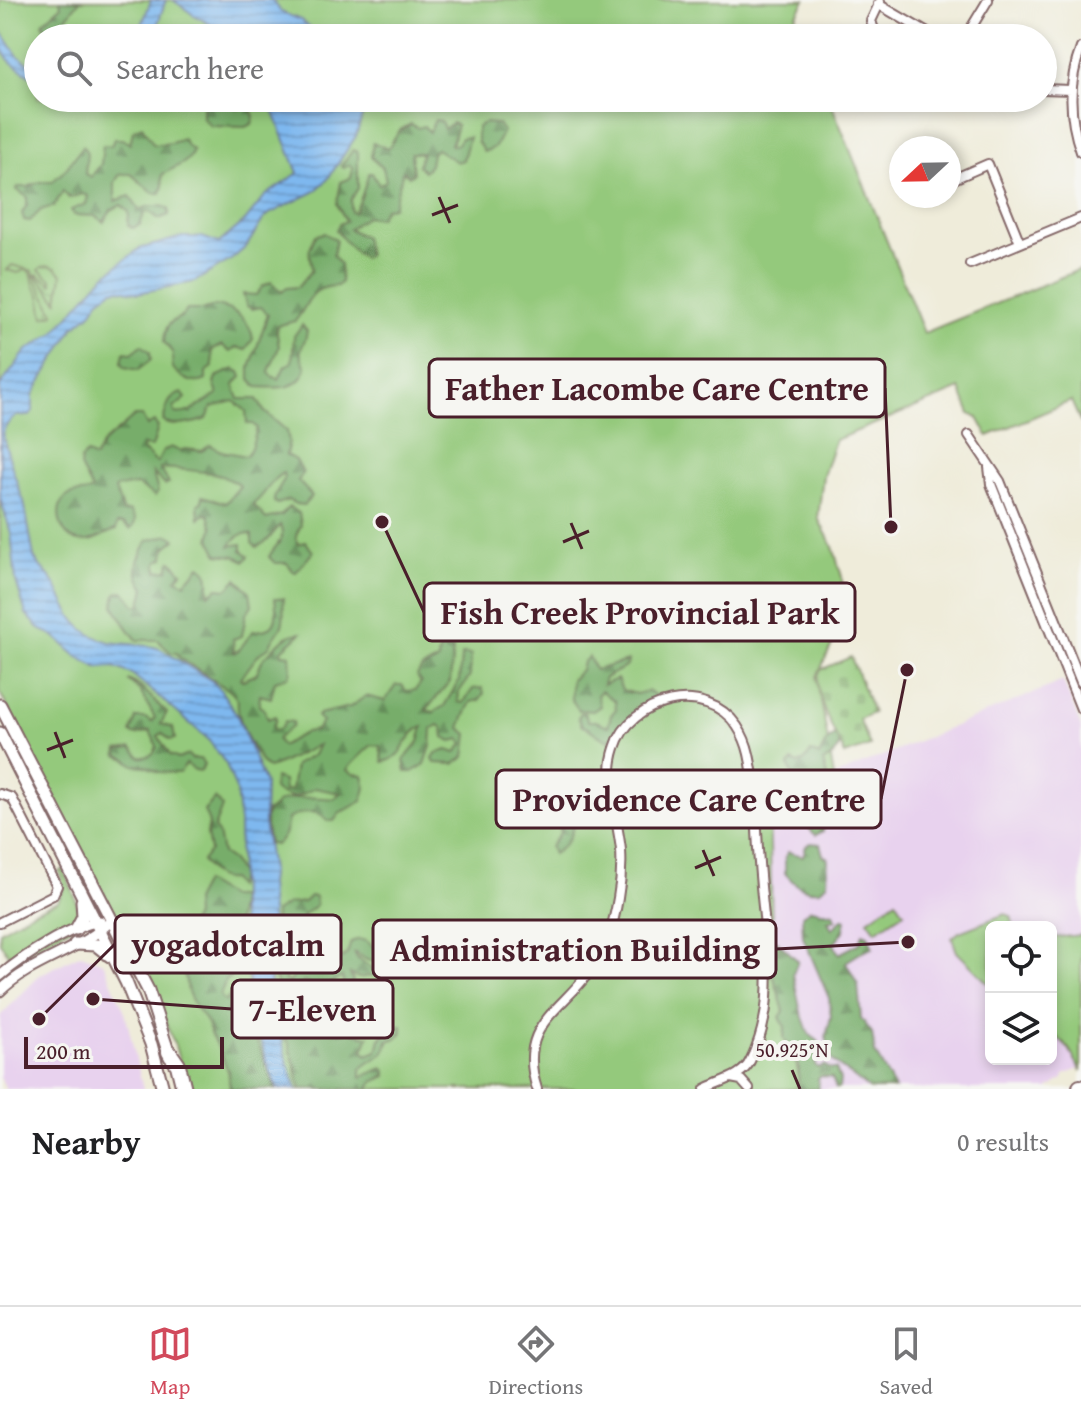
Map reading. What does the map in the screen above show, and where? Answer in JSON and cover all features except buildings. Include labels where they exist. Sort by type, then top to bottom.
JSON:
[{"type":"highway","points":[[169,1052],[178,1065],[184,1089]]},
{"type":"main road","points":[[0,705],[148,990],[169,1052],[177,1089]]},
{"type":"main road","points":[[0,733],[116,961],[141,1016],[163,1089]]},
{"type":"main road","points":[[76,929],[83,916],[78,885]]},
{"type":"main road","points":[[75,944],[96,945],[116,961]]},
{"type":"street","points":[[973,24],[988,0]]},
{"type":"street","points":[[872,24],[880,2],[914,24]]},
{"type":"street","points":[[1081,48],[1071,90],[1072,116],[1081,152]]},
{"type":"street","points":[[1057,90],[1071,90]]},
{"type":"street","points":[[961,176],[988,164],[1020,243]]},
{"type":"street","points":[[970,264],[1081,218]]},
{"type":"street","points":[[969,435],[1000,481],[1081,682]]},
{"type":"street","points":[[989,466],[991,484],[1081,709]]},
{"type":"street","points":[[537,1089],[531,1063],[536,1034],[552,1010],[595,964],[608,937],[617,903],[621,859],[610,773],[618,739],[640,714],[669,701],[695,702],[723,711],[737,726],[749,754],[767,981],[763,1022],[750,1062],[750,1089]]},
{"type":"street","points":[[0,794],[12,798],[57,886],[53,895],[0,922]]},
{"type":"street","points":[[0,991],[21,973],[112,920]]},
{"type":"street","points":[[0,976],[15,963],[76,929],[98,926]]},
{"type":"street","points":[[705,1089],[741,1073],[750,1062]]},
{"type":"street","points":[[726,1079],[739,1078],[750,1089]]},
{"type":"shaded area","points":[[1063,681],[1081,727],[1081,1068],[1064,1075],[1048,1089],[801,1089],[773,963],[769,803]]},
{"type":"shaded area","points":[[81,954],[103,962],[125,1012],[143,1089],[6,1089],[0,1077],[0,1016],[41,974]]},
{"type":"green space","points":[[0,0],[805,0],[796,16],[799,24],[24,24],[24,112],[835,112],[924,333],[1081,269],[1081,423],[1071,401],[988,436],[978,418],[970,414],[960,389],[835,440],[823,476],[818,518],[833,547],[842,577],[844,618],[817,677],[834,777],[769,803],[773,963],[802,1089],[187,1089],[175,1046],[152,988],[0,693]]},
{"type":"green space","points":[[60,0],[80,0],[61,24],[44,24],[43,22],[61,6]]},
{"type":"green space","points":[[203,112],[252,112],[254,116],[252,124],[245,127],[211,126],[203,118]]},
{"type":"green space","points":[[435,120],[441,121],[444,129],[452,123],[457,125],[451,145],[469,137],[463,160],[457,162],[436,149],[424,171],[418,165],[422,153],[411,153],[413,174],[409,176],[403,171],[393,207],[385,208],[379,218],[366,216],[349,229],[364,237],[368,255],[363,258],[336,230],[339,224],[346,221],[337,204],[341,182],[351,178],[353,169],[349,165],[341,166],[353,150],[358,152],[358,188],[351,200],[351,212],[354,213],[369,173],[379,185],[386,181],[383,168],[371,157],[373,143],[388,148],[400,130],[411,124],[418,128],[424,126],[429,132]]},
{"type":"green space","points":[[484,123],[498,124],[503,131],[495,147],[484,152],[477,141],[477,127]]},
{"type":"green space","points":[[142,126],[154,145],[183,139],[193,150],[185,162],[162,175],[161,193],[153,193],[131,174],[120,174],[115,182],[115,201],[130,196],[139,210],[162,206],[169,209],[169,215],[159,219],[149,211],[144,214],[140,225],[133,228],[128,225],[129,212],[121,205],[111,210],[104,222],[95,216],[74,215],[71,210],[86,204],[88,196],[83,194],[69,198],[63,191],[54,206],[41,210],[30,221],[24,220],[22,213],[27,197],[16,189],[18,187],[52,182],[83,146],[87,153],[85,174],[91,177],[101,164],[103,145],[111,146],[114,139],[130,144],[133,131]]},
{"type":"green space","points":[[324,233],[336,240],[333,255],[340,264],[341,282],[314,293],[295,321],[276,326],[279,347],[269,371],[271,376],[279,379],[285,366],[292,362],[294,336],[302,325],[307,331],[301,351],[306,367],[303,375],[287,386],[257,387],[250,379],[250,368],[268,314],[261,307],[252,309],[247,306],[243,294],[256,295],[271,282],[282,292],[286,288],[298,287],[312,270],[310,252],[313,241],[316,235]]},
{"type":"green space","points":[[12,265],[27,269],[18,273],[7,270]]},
{"type":"green space","points":[[50,266],[62,274],[58,301],[36,275],[52,284],[52,280],[39,270]]},
{"type":"green space","points":[[27,269],[33,271],[54,314],[44,317],[40,295]]},
{"type":"green space","points":[[215,306],[240,316],[253,339],[245,350],[237,347],[230,352],[222,345],[212,350],[213,367],[206,372],[206,380],[192,382],[172,367],[173,353],[164,342],[165,332],[171,322],[187,310],[204,310]]},
{"type":"green space","points":[[142,345],[150,352],[151,360],[138,370],[125,367],[122,362],[124,352],[132,353]]},
{"type":"green space","points":[[234,369],[242,377],[234,385],[239,399],[257,399],[264,411],[287,431],[289,441],[286,455],[296,460],[303,473],[298,481],[312,496],[304,505],[288,500],[278,504],[274,502],[283,473],[253,504],[266,519],[282,515],[289,507],[299,513],[301,525],[296,539],[298,544],[306,542],[313,552],[296,572],[287,563],[275,563],[269,557],[281,539],[280,525],[267,541],[257,547],[249,534],[234,540],[230,546],[242,544],[242,550],[249,556],[245,561],[218,554],[210,539],[213,528],[209,515],[199,518],[198,504],[202,502],[202,496],[226,503],[240,486],[221,476],[180,469],[160,469],[169,483],[165,485],[153,473],[158,492],[155,496],[137,485],[117,487],[115,490],[123,512],[130,511],[135,520],[130,529],[117,524],[116,530],[89,541],[72,539],[63,528],[59,513],[63,500],[92,490],[80,467],[81,459],[87,454],[95,458],[103,443],[135,416],[142,416],[147,426],[154,422],[158,427],[153,445],[143,446],[142,449],[157,463],[163,451],[171,447],[179,451],[202,451],[210,445],[221,451],[246,456],[257,428],[247,424],[246,411],[234,401],[212,407],[207,419],[202,421],[178,425],[163,421],[173,397],[182,393],[186,398],[174,408],[175,413],[192,410],[218,395],[214,383],[216,377]]},
{"type":"green space","points":[[169,535],[176,539],[165,548],[164,558],[157,562],[157,571],[168,570],[171,561],[182,572],[176,579],[185,583],[200,566],[208,575],[209,594],[218,588],[227,589],[237,579],[250,592],[252,605],[246,614],[242,636],[233,639],[234,652],[253,631],[270,627],[276,615],[275,598],[284,598],[281,628],[270,646],[259,654],[241,678],[255,675],[276,645],[291,635],[301,633],[281,651],[290,655],[291,671],[288,677],[275,681],[271,698],[260,695],[259,706],[264,709],[268,719],[275,716],[274,730],[281,728],[285,721],[293,722],[277,739],[281,746],[316,730],[322,722],[317,716],[319,714],[350,707],[366,696],[385,701],[396,685],[402,685],[406,691],[415,690],[421,683],[417,676],[422,668],[438,661],[439,650],[453,649],[450,682],[426,710],[434,712],[444,706],[459,681],[461,657],[463,654],[471,655],[470,676],[459,692],[458,702],[463,703],[473,689],[482,688],[484,693],[479,700],[471,702],[460,728],[468,734],[465,757],[454,764],[435,763],[433,758],[436,753],[448,750],[456,753],[463,744],[460,739],[452,741],[444,737],[443,728],[439,725],[432,729],[425,764],[412,772],[406,772],[404,760],[419,742],[423,727],[390,760],[383,762],[380,746],[372,745],[347,770],[363,775],[366,788],[362,801],[339,814],[334,821],[314,813],[294,816],[288,819],[281,840],[275,845],[269,844],[265,820],[267,811],[277,803],[296,798],[334,799],[340,793],[315,788],[289,797],[273,789],[275,778],[283,781],[284,792],[291,790],[295,765],[313,755],[318,745],[268,768],[247,738],[238,701],[232,692],[177,653],[171,653],[158,640],[137,640],[124,623],[114,605],[116,593],[124,591],[136,606],[141,604],[145,588],[138,575],[139,559],[148,540]]},
{"type":"green space","points":[[589,657],[595,670],[628,661],[627,666],[605,678],[603,685],[617,679],[622,690],[636,694],[649,691],[656,696],[654,704],[609,740],[582,726],[578,717],[584,713],[588,721],[608,726],[616,709],[615,701],[601,691],[597,695],[600,706],[593,711],[579,710],[571,699],[571,680]]},
{"type":"green space","points":[[851,657],[873,713],[859,719],[870,746],[845,755],[821,701],[818,679],[820,670]]},
{"type":"green space","points":[[128,680],[167,712],[161,724],[173,728],[175,739],[170,740],[162,733],[158,736],[170,755],[178,759],[188,755],[192,759],[200,759],[204,764],[201,771],[186,764],[179,773],[159,772],[134,765],[117,755],[118,750],[132,748],[140,757],[146,757],[157,746],[150,731],[136,735],[131,733],[136,718],[152,722],[155,718],[140,691]]},
{"type":"green space","points":[[837,735],[840,745],[834,755],[823,762],[830,790],[830,807],[823,831],[816,835],[805,821],[799,789],[789,766],[792,761],[798,764],[805,761],[811,752],[819,756]]},
{"type":"green space","points":[[570,787],[591,797],[595,805],[590,809],[579,806],[573,812],[570,836],[564,846],[553,854],[550,847],[560,833],[560,812],[548,795],[554,790]]},
{"type":"green space","points":[[215,798],[222,807],[214,828],[222,854],[232,861],[241,876],[236,887],[231,879],[214,875],[202,861],[210,851],[209,823],[204,811]]},
{"type":"green space","points":[[820,844],[823,855],[828,858],[827,884],[820,890],[800,887],[785,873],[788,852],[803,856],[806,846]]},
{"type":"green space","points":[[63,869],[77,905],[73,926],[12,960],[0,942],[0,931],[58,901],[64,888],[59,872]]},
{"type":"green space","points":[[204,882],[229,897],[240,899],[231,955],[224,959],[228,963],[238,960],[245,966],[245,971],[226,979],[220,996],[226,1001],[232,992],[242,986],[244,988],[249,1021],[276,1089],[230,1089],[228,1071],[219,1049],[188,992],[184,973],[186,959],[202,953],[203,944],[200,939],[191,939],[188,928],[195,916],[194,901]]},
{"type":"green space","points":[[310,896],[315,897],[316,905],[303,915],[302,923],[307,926],[325,916],[331,920],[324,924],[322,934],[296,947],[286,969],[285,980],[289,983],[294,976],[292,964],[298,956],[306,959],[319,955],[340,959],[347,954],[351,942],[360,940],[380,954],[390,943],[398,951],[390,956],[388,964],[367,960],[354,952],[358,959],[379,974],[359,978],[350,974],[353,981],[349,987],[344,985],[342,977],[323,986],[304,982],[298,987],[304,1007],[318,1008],[304,1022],[302,1030],[305,1034],[336,992],[341,1005],[340,1019],[348,1018],[357,999],[362,999],[359,1028],[354,1033],[369,1036],[363,1050],[367,1055],[377,1051],[380,1039],[391,1026],[402,1025],[402,1033],[396,1039],[388,1040],[384,1051],[361,1069],[361,1077],[383,1068],[386,1071],[386,1076],[373,1082],[368,1089],[301,1089],[288,1042],[282,1035],[291,1018],[281,1001],[274,972],[275,912],[288,904],[304,902]]},
{"type":"green space","points":[[896,900],[904,912],[876,931],[868,920]]},
{"type":"green space","points":[[811,909],[833,913],[836,919],[828,921],[832,929],[843,918],[846,920],[844,931],[834,944],[839,954],[860,943],[863,933],[868,935],[873,948],[846,962],[858,985],[861,1018],[872,1033],[875,1053],[895,1089],[869,1089],[831,1060],[826,1036],[831,1017],[829,998],[803,937],[802,915]]},
{"type":"green space","points":[[1005,914],[1011,916],[1012,921],[987,921]]},
{"type":"green space","points":[[985,922],[985,980],[957,952],[952,938]]},
{"type":"green space","points":[[1081,935],[1081,1071],[1069,1049],[1057,1037],[1057,937]]},
{"type":"green space","points":[[777,941],[798,961],[793,974],[801,1012],[809,1034],[819,1042],[815,1065],[836,1069],[839,1088],[836,1088],[832,1078],[821,1076],[818,1079],[819,1089],[800,1089],[798,1086],[799,1066],[784,1038],[785,1027],[780,1017],[784,1011],[771,968],[772,944]]},
{"type":"water","points":[[151,0],[166,0],[157,24],[142,24]]},
{"type":"water","points":[[173,0],[272,0],[281,12],[306,24],[210,24]]},
{"type":"water","points":[[0,29],[24,60],[24,71],[5,55]]},
{"type":"water","points":[[274,112],[363,112],[356,136],[327,180],[314,192],[269,214],[246,247],[232,259],[194,282],[138,293],[112,290],[99,300],[90,314],[74,327],[33,395],[30,416],[16,416],[3,432],[24,501],[34,557],[54,582],[76,621],[89,634],[110,642],[160,649],[212,681],[237,715],[265,784],[264,822],[271,870],[269,883],[274,959],[270,976],[271,992],[287,1061],[297,1089],[278,1089],[268,1066],[252,1009],[240,912],[239,818],[236,790],[226,764],[207,738],[132,674],[114,667],[98,668],[78,657],[53,635],[41,630],[26,614],[16,581],[11,533],[0,498],[0,386],[26,351],[54,333],[104,276],[139,249],[182,237],[202,237],[219,243],[245,221],[265,196],[298,173]]},
{"type":"place","name":"Fish Creek Provincial Park","points":[[382,522]]},
{"type":"place","name":"Father Lacombe Care Centre","points":[[891,527]]},
{"type":"place","name":"Providence Care Centre","points":[[907,670]]},
{"type":"place","name":"Administration Building","points":[[908,942]]},
{"type":"place","name":"7-Eleven","points":[[93,999]]},
{"type":"place","name":"yogadotcalm","points":[[39,1019]]}]
